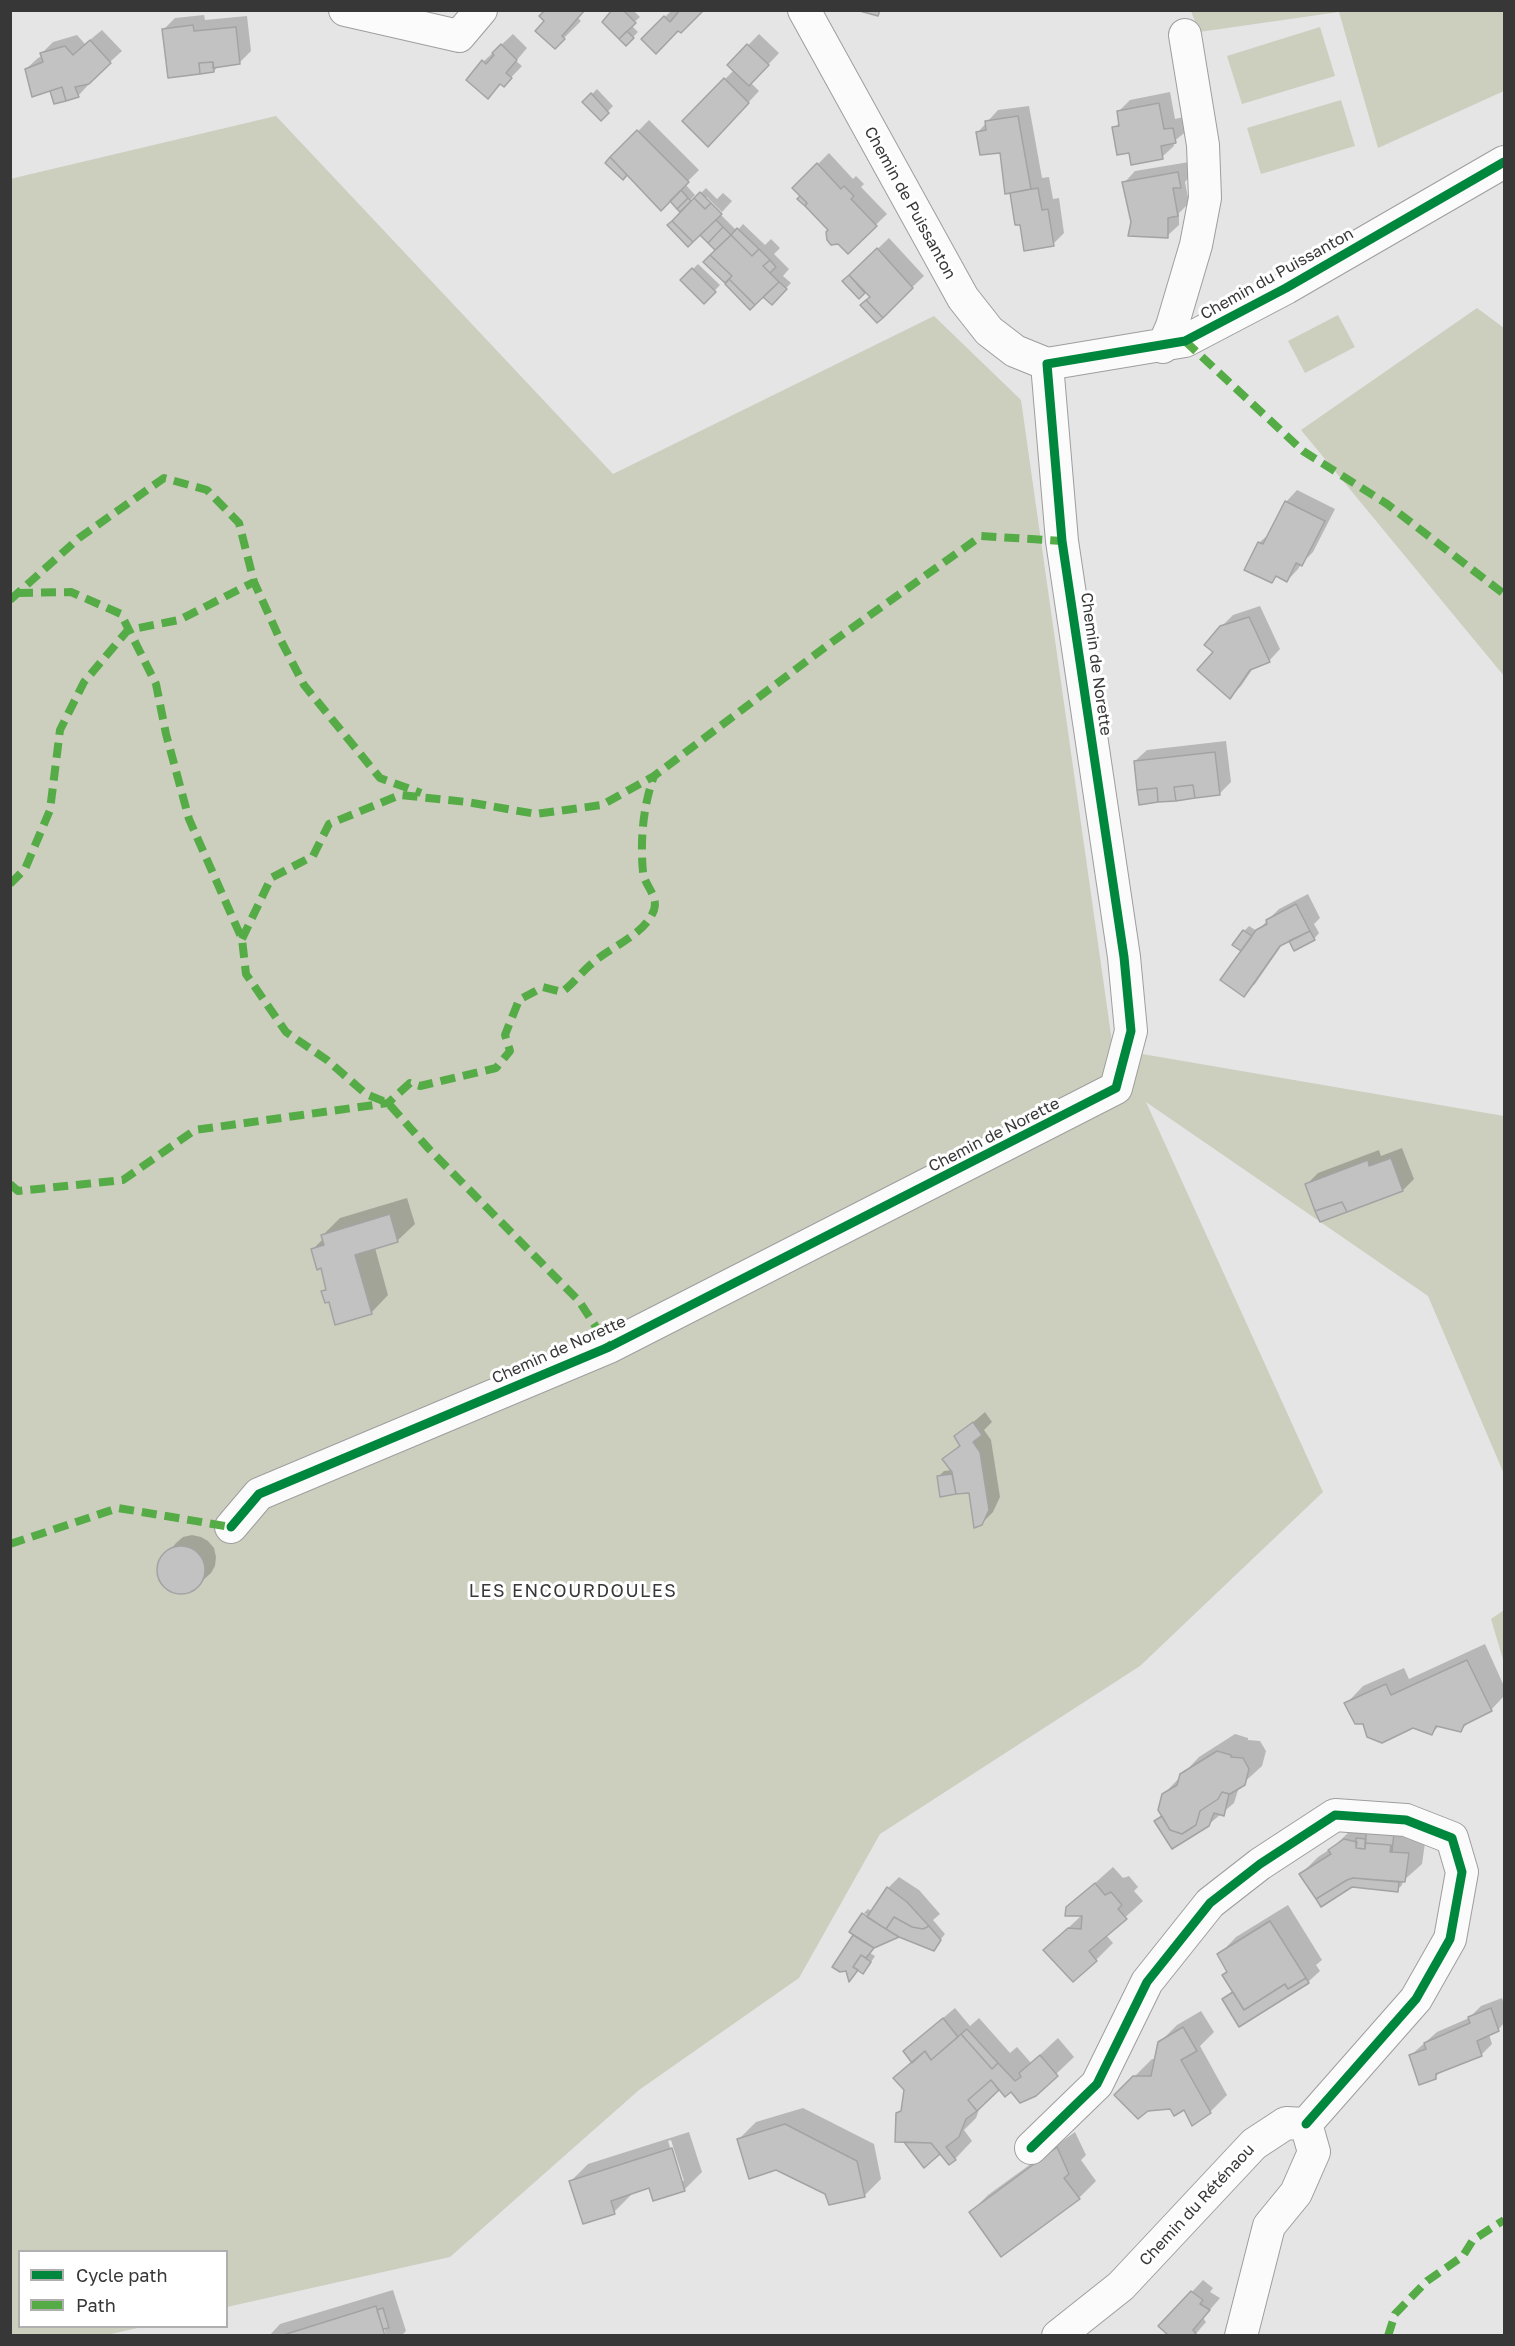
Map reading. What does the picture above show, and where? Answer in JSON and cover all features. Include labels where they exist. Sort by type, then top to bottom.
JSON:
[{"type":"street","points":[[345,10],[459,36],[481,10]]},
{"type":"street","name":"Chemin de Puissanton","points":[[804,10],[963,298],[989,331],[1015,351],[1047,364]]},
{"type":"street","points":[[1163,346],[1172,326],[1196,245],[1204,198],[1203,145],[1185,34]]},
{"type":"street","name":"Chemin du Puissanton","points":[[1047,364],[1185,341],[1286,288],[1504,162]]},
{"type":"street","name":"Chemin de Norette","points":[[231,1527],[259,1494],[609,1347],[1116,1088],[1131,1031],[1124,957],[1062,541],[1047,364]]},
{"type":"street","points":[[1031,2148],[1097,2084],[1148,1983],[1209,1904],[1260,1864],[1335,1815],[1406,1820],[1452,1838],[1462,1872],[1450,1939],[1416,1999],[1306,2124],[1314,2152],[1296,2193],[1269,2226],[1241,2336]]},
{"type":"street","name":"Chemin du Réténaou","points":[[1058,2336],[1121,2286],[1254,2144],[1286,2123],[1306,2124]]},
{"type":"green space","points":[[1191,11],[1504,11],[1504,91],[1378,148],[1339,12],[1199,32]]},
{"type":"green space","points":[[1320,27],[1335,76],[1242,104],[1227,56]]},
{"type":"green space","points":[[1341,100],[1355,146],[1261,174],[1247,128]]},
{"type":"green space","points":[[276,116],[613,474],[934,316],[1021,400],[1113,1049],[1504,1116],[1504,1474],[1428,1296],[1146,1102],[1323,1492],[1140,1666],[880,1834],[799,1978],[639,2090],[450,2257],[228,2307],[228,2250],[18,2250],[18,2328],[138,2328],[102,2336],[10,2335],[10,179]]},
{"type":"green space","points":[[1477,308],[1504,328],[1504,676],[1301,430]]},
{"type":"green space","points":[[1338,315],[1355,347],[1305,373],[1288,341]]},
{"type":"green space","points":[[1504,1610],[1504,1663],[1491,1619]]},
{"type":"building","points":[[545,10],[585,10],[562,36],[565,39],[555,49],[535,31],[544,21],[539,16]]},
{"type":"building","points":[[612,10],[623,10],[636,23],[619,39],[602,22]]},
{"type":"building","points":[[680,10],[704,10],[681,33],[678,31],[656,54],[641,39],[664,16],[670,22]]},
{"type":"building","points":[[856,10],[880,10],[878,16]]},
{"type":"building","points":[[193,25],[194,31],[236,27],[240,64],[213,68],[213,62],[199,63],[200,74],[168,78],[162,29]]},
{"type":"building","points":[[627,31],[634,38],[626,46],[619,39]]},
{"type":"building","points":[[90,40],[111,63],[89,84],[75,87],[79,97],[66,101],[62,87],[32,97],[25,69],[43,62],[40,53],[65,46],[73,55]]},
{"type":"building","points":[[501,44],[517,60],[506,73],[512,78],[504,87],[500,84],[488,99],[466,80],[482,60],[486,64]]},
{"type":"building","points":[[747,44],[769,65],[749,86],[727,65]]},
{"type":"building","points":[[213,62],[214,72],[200,74],[199,63]]},
{"type":"building","points":[[724,78],[749,103],[708,147],[682,121]]},
{"type":"building","points":[[62,87],[66,101],[54,104],[50,91]]},
{"type":"building","points":[[591,93],[609,113],[601,121],[582,102]]},
{"type":"building","points":[[1159,103],[1164,129],[1173,128],[1176,143],[1161,146],[1163,159],[1131,165],[1129,153],[1117,155],[1112,127],[1119,126],[1117,111]]},
{"type":"building","points":[[1018,116],[1031,189],[1005,194],[1000,153],[980,155],[976,132],[986,130],[985,121]]},
{"type":"building","points":[[637,130],[689,182],[661,211],[610,157]]},
{"type":"building","points":[[610,157],[627,175],[623,180],[605,163]]},
{"type":"building","points":[[817,163],[841,189],[844,186],[854,196],[851,199],[877,226],[848,254],[838,244],[831,245],[827,240],[828,230],[805,206],[807,203],[792,188]]},
{"type":"building","points":[[1178,172],[1181,188],[1173,188],[1178,216],[1168,218],[1168,238],[1128,236],[1131,222],[1122,182]]},
{"type":"building","points":[[1038,188],[1042,210],[1048,209],[1054,246],[1024,251],[1020,225],[1015,225],[1010,193]]},
{"type":"building","points":[[681,190],[688,198],[677,209],[670,201]]},
{"type":"building","points":[[700,192],[711,203],[705,209],[694,198]]},
{"type":"building","points":[[800,196],[807,203],[805,206],[797,199]]},
{"type":"building","points":[[688,198],[691,201],[680,212],[677,209]]},
{"type":"building","points":[[694,198],[705,209],[711,203],[722,214],[693,242],[672,221]]},
{"type":"building","points":[[716,220],[723,227],[708,243],[700,235]]},
{"type":"building","points":[[672,221],[693,242],[688,247],[667,225]]},
{"type":"building","points":[[723,227],[731,235],[715,250],[708,243]]},
{"type":"building","points":[[737,228],[759,249],[752,256],[731,235]]},
{"type":"building","points":[[731,235],[752,256],[759,249],[770,260],[763,266],[779,282],[755,305],[729,279],[732,276],[710,255]]},
{"type":"building","points":[[877,248],[913,288],[883,318],[866,300],[870,297],[849,275]]},
{"type":"building","points":[[710,255],[732,276],[725,283],[703,262]]},
{"type":"building","points":[[770,260],[776,267],[770,273],[763,266]]},
{"type":"building","points":[[692,268],[716,292],[704,304],[680,280]]},
{"type":"building","points":[[849,275],[865,293],[859,299],[842,281]]},
{"type":"building","points":[[729,279],[755,305],[750,310],[725,284]]},
{"type":"building","points":[[779,282],[787,289],[772,305],[763,297]]},
{"type":"building","points":[[866,300],[883,318],[877,323],[860,305]]},
{"type":"building","points":[[1285,501],[1325,521],[1302,566],[1296,563],[1287,582],[1276,576],[1272,583],[1244,570],[1258,542],[1263,544]]},
{"type":"building","points":[[1249,617],[1270,662],[1250,670],[1230,699],[1197,670],[1213,652],[1204,645],[1220,626]]},
{"type":"building","points":[[1215,752],[1220,795],[1195,798],[1193,785],[1174,787],[1176,801],[1158,802],[1157,788],[1137,790],[1134,761]]},
{"type":"building","points":[[1193,785],[1195,798],[1176,801],[1174,787]]},
{"type":"building","points":[[1157,788],[1158,802],[1139,805],[1137,790]]},
{"type":"building","points":[[1296,904],[1310,931],[1280,946],[1244,997],[1220,980],[1256,930],[1267,924],[1266,920]]},
{"type":"building","points":[[1243,930],[1252,936],[1241,951],[1232,945]]},
{"type":"building","points":[[1310,931],[1315,940],[1294,951],[1289,941]]},
{"type":"building","points":[[1391,1158],[1403,1191],[1347,1212],[1342,1202],[1315,1211],[1305,1184],[1368,1160],[1369,1166]]},
{"type":"building","points":[[1342,1202],[1347,1212],[1320,1222],[1315,1211]]},
{"type":"building","points":[[390,1214],[398,1242],[355,1255],[372,1314],[335,1325],[329,1302],[325,1303],[321,1291],[326,1290],[321,1268],[317,1270],[311,1249],[324,1245],[321,1235]]},
{"type":"building","points":[[973,1422],[982,1435],[973,1442],[980,1452],[989,1510],[982,1525],[974,1528],[969,1493],[956,1494],[952,1472],[942,1459],[960,1446],[954,1436]]},
{"type":"building","points":[[952,1474],[956,1494],[940,1497],[937,1476]]},
{"type":"building","points":[[176,1546],[186,1546],[198,1553],[205,1565],[205,1575],[198,1587],[186,1594],[176,1594],[161,1583],[157,1575],[157,1565],[168,1550]]},
{"type":"building","points":[[1467,1660],[1492,1711],[1464,1725],[1461,1732],[1436,1726],[1432,1735],[1413,1728],[1382,1743],[1367,1737],[1363,1724],[1355,1724],[1344,1703],[1386,1684],[1391,1695]]},
{"type":"building","points":[[1217,1751],[1231,1755],[1231,1757],[1243,1758],[1249,1769],[1245,1785],[1230,1794],[1222,1792],[1218,1799],[1200,1811],[1196,1825],[1182,1834],[1170,1830],[1158,1810],[1162,1794],[1177,1785],[1180,1774]]},
{"type":"building","points":[[1222,1792],[1229,1794],[1224,1816],[1214,1813],[1209,1826],[1172,1849],[1154,1821],[1162,1816],[1170,1830],[1182,1834],[1196,1825],[1200,1811],[1218,1799]]},
{"type":"building","points":[[1368,1821],[1395,1823],[1392,1852],[1391,1845],[1365,1843]]},
{"type":"building","points":[[1356,1838],[1366,1839],[1365,1849],[1356,1848]]},
{"type":"building","points":[[1344,1839],[1357,1842],[1356,1848],[1365,1849],[1365,1843],[1391,1845],[1390,1852],[1409,1853],[1405,1882],[1353,1878],[1316,1899],[1299,1874],[1331,1854],[1328,1850]]},
{"type":"building","points":[[1353,1878],[1399,1882],[1398,1892],[1352,1887],[1321,1907],[1316,1899]]},
{"type":"building","points":[[1095,1883],[1105,1895],[1111,1892],[1122,1905],[1118,1909],[1127,1919],[1089,1951],[1097,1961],[1073,1982],[1043,1950],[1068,1928],[1081,1929],[1082,1916],[1065,1916],[1066,1907]]},
{"type":"building","points":[[887,1887],[907,1902],[929,1926],[923,1929],[912,1927],[894,1917],[886,1929],[867,1917]]},
{"type":"building","points":[[862,1913],[899,1937],[874,1948],[849,1932]]},
{"type":"building","points":[[894,1917],[912,1927],[923,1929],[929,1926],[941,1940],[934,1951],[899,1937],[886,1929]]},
{"type":"building","points":[[1270,1921],[1306,1978],[1288,1989],[1285,1984],[1244,2010],[1222,1975],[1227,1972],[1217,1954]]},
{"type":"building","points":[[853,1935],[874,1948],[866,1958],[861,1955],[853,1967],[858,1970],[849,1982],[846,1971],[840,1972],[832,1967]]},
{"type":"building","points":[[861,1955],[871,1962],[863,1974],[853,1967]]},
{"type":"building","points":[[1306,1978],[1309,1983],[1239,2027],[1222,1999],[1233,1992],[1244,2010],[1285,1984],[1288,1989]]},
{"type":"building","points":[[1491,2008],[1499,2031],[1477,2041],[1482,2056],[1436,2074],[1436,2079],[1419,2085],[1409,2055],[1426,2049],[1424,2043],[1470,2023],[1468,2017]]},
{"type":"building","points":[[943,2018],[958,2037],[931,2060],[925,2051],[912,2063],[903,2051]]},
{"type":"building","points":[[1183,2027],[1197,2051],[1181,2060],[1211,2113],[1192,2126],[1184,2110],[1174,2116],[1170,2109],[1148,2111],[1138,2119],[1114,2095],[1133,2076],[1151,2076],[1158,2042]]},
{"type":"building","points":[[967,2029],[998,2063],[992,2069],[961,2034]]},
{"type":"building","points":[[961,2034],[992,2069],[998,2063],[1015,2081],[1021,2077],[1019,2073],[1040,2055],[1058,2076],[1036,2096],[1020,2103],[1011,2092],[1005,2097],[991,2080],[968,2100],[977,2111],[966,2119],[959,2137],[946,2147],[956,2160],[949,2165],[931,2143],[895,2142],[896,2113],[901,2111],[904,2090],[893,2078],[925,2051],[931,2060]]},
{"type":"building","points":[[991,2080],[999,2090],[977,2111],[968,2100]]},
{"type":"building","points":[[785,2124],[857,2161],[865,2197],[829,2205],[825,2194],[776,2170],[749,2179],[737,2139]]},
{"type":"building","points":[[904,2142],[931,2143],[940,2154],[924,2168]]},
{"type":"building","points":[[1057,2147],[1069,2174],[1064,2178],[1080,2199],[1001,2257],[969,2212]]},
{"type":"building","points":[[672,2148],[685,2191],[653,2201],[649,2188],[611,2201],[615,2214],[583,2224],[569,2181]]},
{"type":"building","points":[[1191,2291],[1203,2300],[1200,2304],[1210,2310],[1193,2330],[1196,2334],[1194,2336],[1169,2336],[1158,2326]]},
{"type":"building","points":[[376,2306],[385,2336],[280,2336]]},
{"type":"building","points":[[383,2308],[389,2328],[383,2329],[377,2310]]},
{"type":"marked path","points":[[1185,341],[1303,451],[1387,504],[1504,594]]},
{"type":"marked path","points":[[10,600],[79,538],[164,478],[207,490],[239,523],[254,582],[304,685],[380,778],[421,793]]},
{"type":"marked path","points":[[242,939],[271,878],[313,856],[329,824],[400,795],[467,802],[536,814],[602,805],[654,776],[828,645],[981,536],[1062,541]]},
{"type":"marked path","points":[[10,884],[25,869],[50,810],[60,730],[84,682],[128,630],[179,620],[254,582]]},
{"type":"marked path","points":[[18,593],[71,592],[121,614],[156,684],[166,734],[189,819],[242,939],[246,974],[286,1032],[327,1060],[366,1094],[388,1103],[429,1149],[579,1301],[609,1347]]},
{"type":"marked path","points":[[10,1184],[18,1191],[123,1180],[195,1130],[388,1103],[410,1083],[420,1086],[496,1068],[510,1051],[505,1035],[519,1000],[543,987],[562,992],[602,955],[636,933],[650,918],[655,900],[644,877],[642,836],[647,799],[654,776]]},
{"type":"marked path","points":[[10,1544],[118,1508],[231,1527]]},
{"type":"marked path","points":[[1388,2336],[1395,2314],[1427,2281],[1463,2256],[1473,2240],[1504,2220]]},
{"type":"cycle path","points":[[231,1527],[259,1494],[609,1347],[1116,1088],[1131,1031],[1124,957],[1062,541],[1047,364],[1185,341],[1286,288],[1504,162]]},
{"type":"cycle path","points":[[1031,2148],[1097,2084],[1147,1982],[1210,1903],[1260,1864],[1335,1815],[1406,1820],[1452,1838],[1462,1872],[1450,1939],[1416,1999],[1306,2124]]},
{"type":"district","name":"LES ENCOURDOULES","points":[[573,1591]]}]
